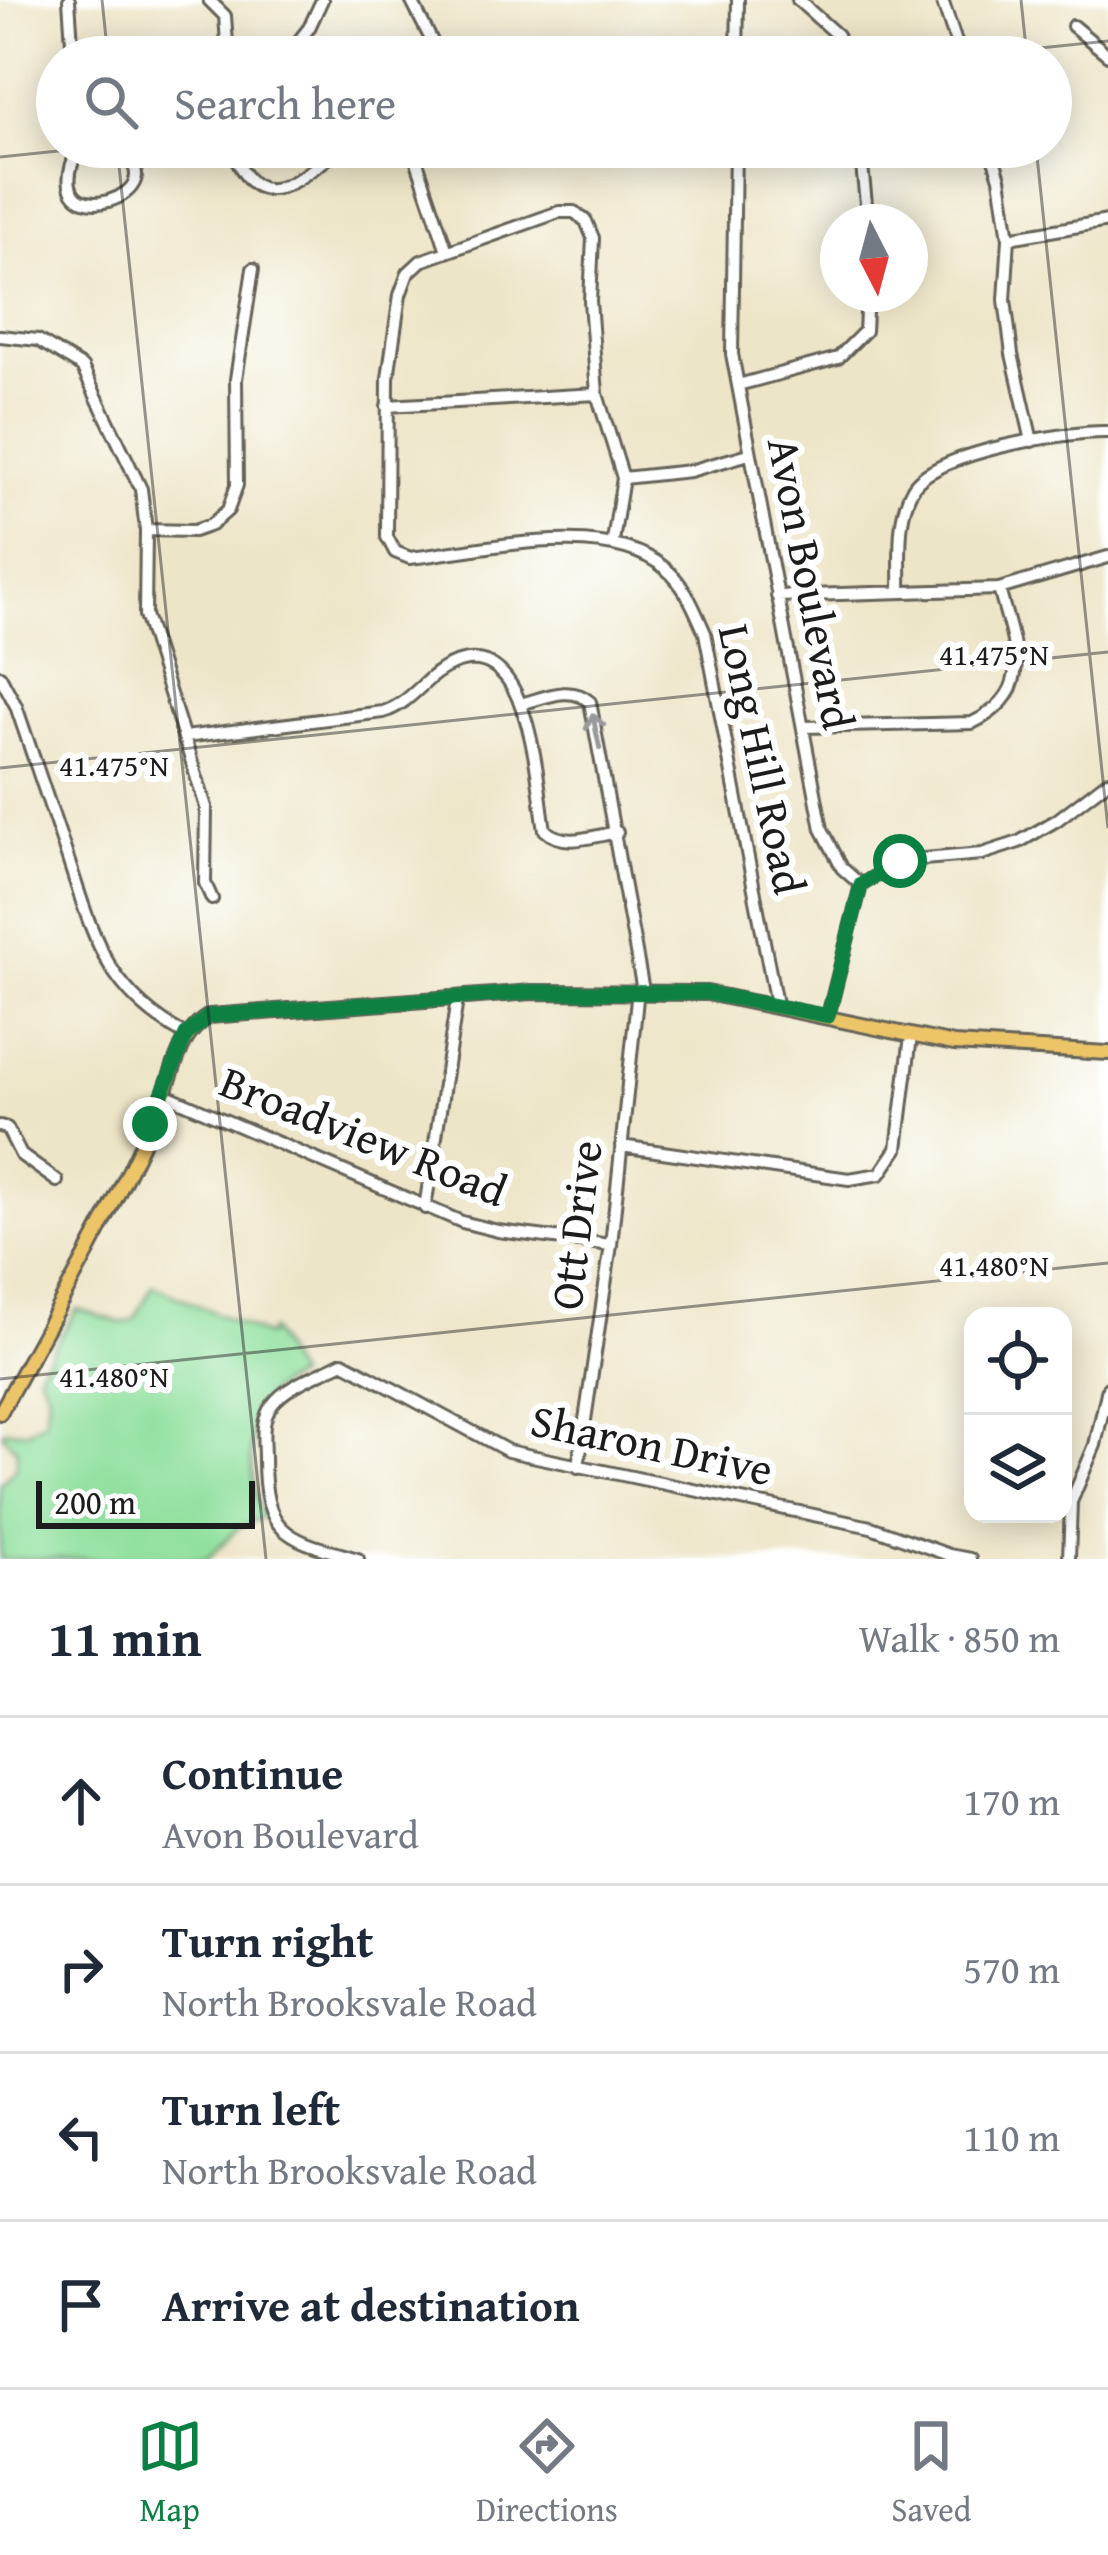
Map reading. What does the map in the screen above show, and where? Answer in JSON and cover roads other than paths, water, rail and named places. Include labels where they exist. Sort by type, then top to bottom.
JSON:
[{"type":"main road","points":[[0,1413],[112,1207],[186,1035],[209,1016],[533,992],[707,993],[954,1044],[1108,1053]]},
{"type":"street","points":[[69,0],[72,36]]},
{"type":"street","points":[[209,0],[225,16],[226,36]]},
{"type":"street","points":[[303,36],[322,0]]},
{"type":"street","points":[[411,0],[429,36]]},
{"type":"street","points":[[737,36],[738,0]]},
{"type":"street","points":[[798,0],[837,36]]},
{"type":"street","points":[[942,0],[954,36]]},
{"type":"street","points":[[1073,26],[1108,55]]},
{"type":"street","points":[[71,168],[70,179],[82,199],[104,206],[119,200],[134,178],[133,168]]},
{"type":"street","points":[[239,168],[252,184],[266,190],[286,188],[314,168]]},
{"type":"street","points":[[419,168],[447,251]]},
{"type":"street","name":"Avon Boulevard","points":[[735,168],[732,354],[749,454],[822,829],[829,850],[861,885]]},
{"type":"street","points":[[862,168],[866,204]]},
{"type":"street","points":[[997,168],[1009,238],[1005,299],[1012,354],[1032,441]]},
{"type":"street","points":[[559,212],[574,212],[586,221],[593,238],[590,301],[597,394],[623,478],[613,542],[568,540],[410,558],[395,552],[387,537],[387,406],[400,295],[407,273],[421,261],[559,212]]},
{"type":"street","points":[[1009,238],[1108,221]]},
{"type":"street","points":[[146,530],[194,531],[212,525],[228,510],[237,485],[236,379],[253,269]]},
{"type":"street","points":[[738,386],[838,358],[865,331],[866,312]]},
{"type":"street","points":[[0,336],[38,340],[82,367],[141,489],[146,530],[145,615],[206,807],[205,883],[212,899]]},
{"type":"street","points":[[387,406],[597,394]]},
{"type":"street","points":[[900,590],[902,525],[915,484],[929,471],[1032,441],[1108,432]]},
{"type":"street","points":[[623,478],[690,470],[749,454]]},
{"type":"street","name":"Long Hill Road","points":[[613,542],[666,569],[688,595],[705,633],[776,1004]]},
{"type":"street","points":[[777,596],[999,589],[1108,557]]},
{"type":"street","points":[[804,727],[972,724],[996,712],[1011,693],[1016,670],[999,589]]},
{"type":"street","points":[[184,737],[383,712],[400,707],[441,670],[468,661],[497,667],[508,677],[521,704],[545,830],[566,841],[617,832]]},
{"type":"street","points":[[0,676],[17,709],[91,934],[117,979],[139,1003],[186,1035]]},
{"type":"street","name":"Ott Drive","points":[[521,704],[569,692],[581,693],[590,702],[642,975],[611,1245],[578,1467]]},
{"type":"street","points":[[828,1016],[861,885],[900,861],[982,854],[1019,842],[1108,782]]},
{"type":"street","points":[[425,1208],[457,1000]]},
{"type":"street","points":[[621,1146],[849,1179],[880,1174],[897,1149],[911,1036]]},
{"type":"street","name":"Broadview Road","points":[[164,1094],[425,1208],[498,1231],[611,1245]]},
{"type":"street","points":[[0,1126],[7,1128],[21,1155],[57,1180]]},
{"type":"street","name":"Sharon Drive","points":[[358,1559],[303,1543],[280,1528],[264,1501],[264,1420],[273,1402],[343,1362],[508,1451],[871,1527],[949,1556],[970,1559]]},
{"type":"street","points":[[1069,1559],[1071,1502],[1095,1445],[1108,1388]]}]
